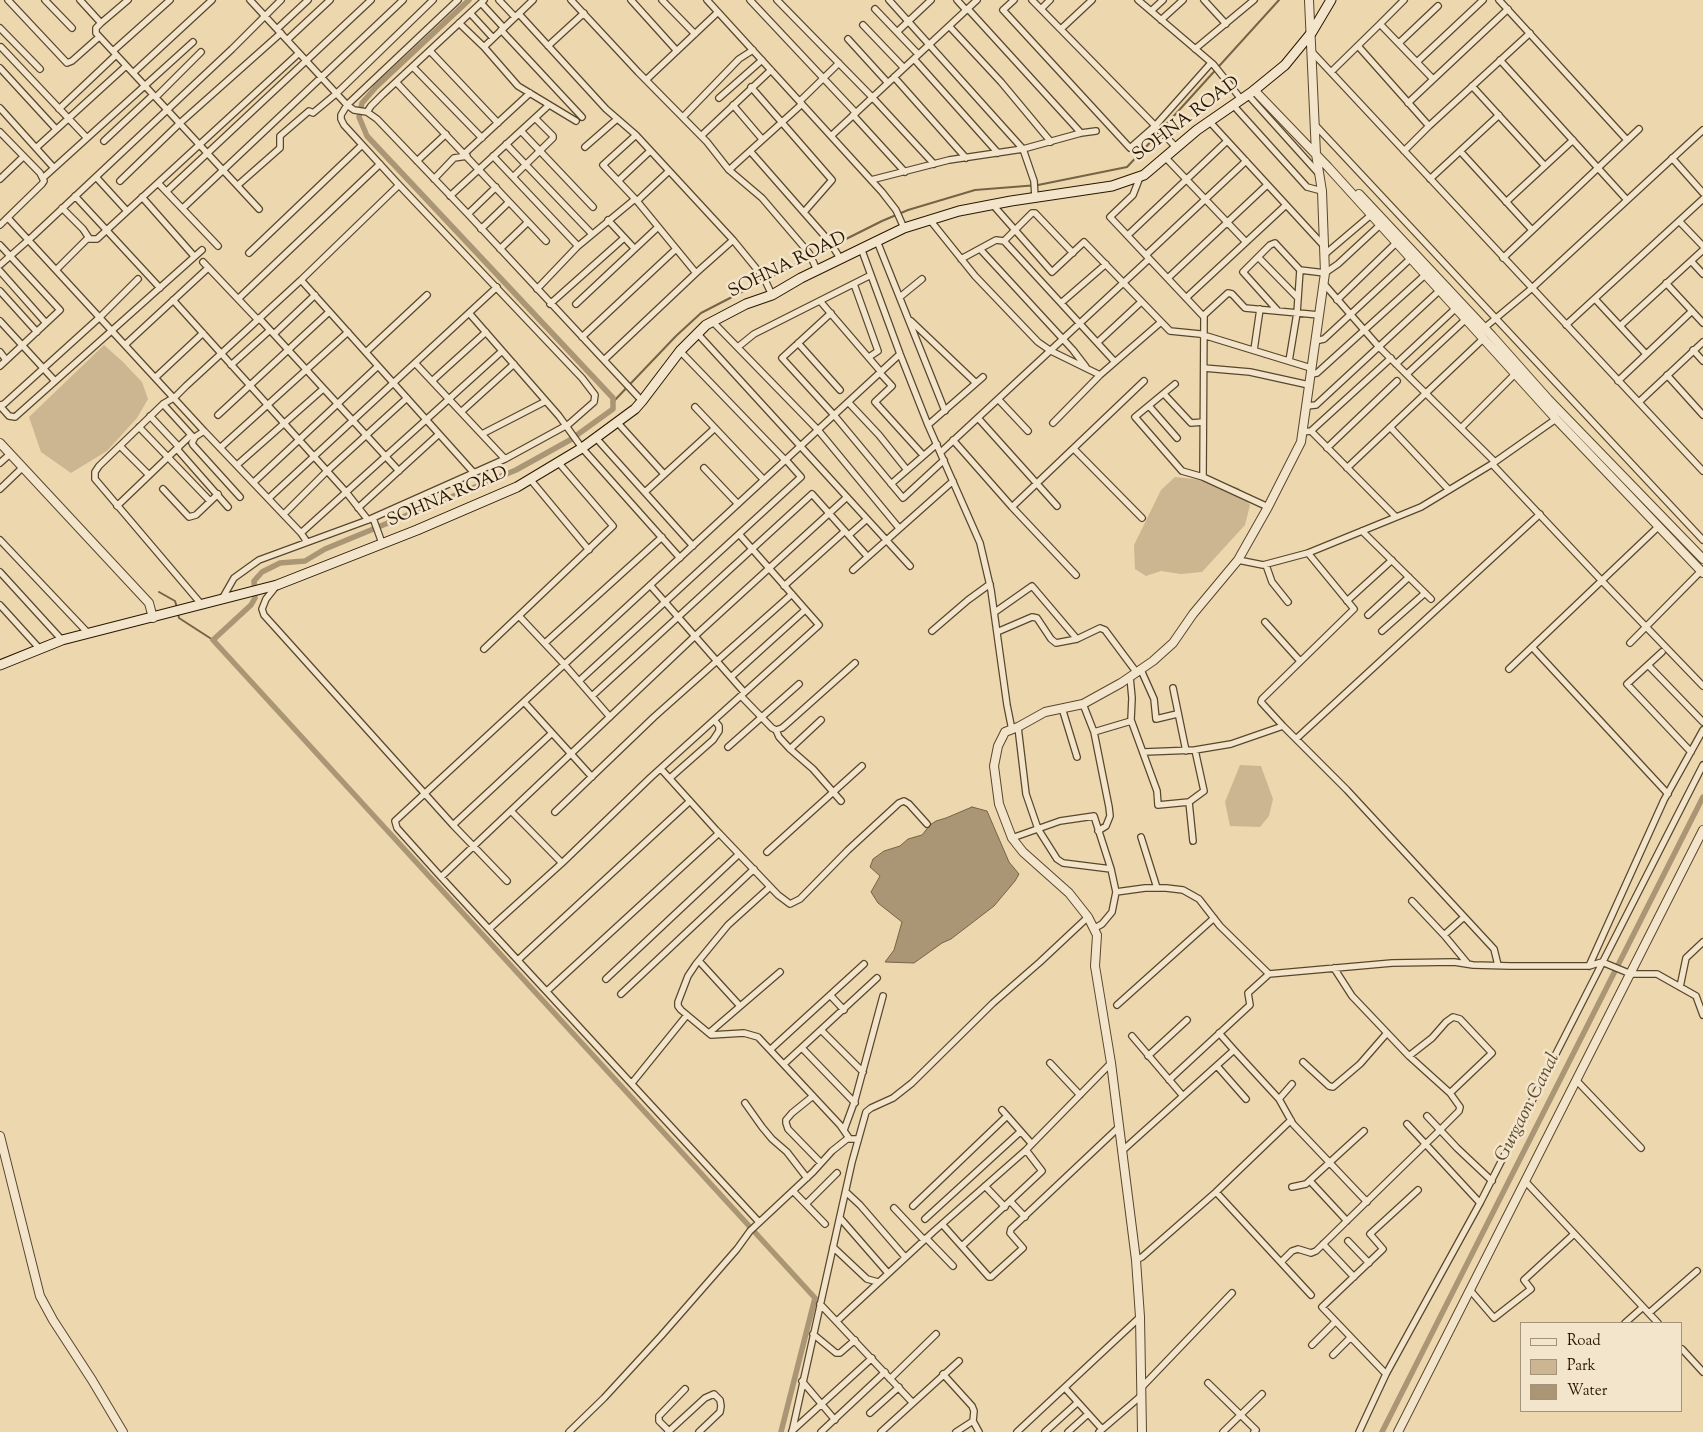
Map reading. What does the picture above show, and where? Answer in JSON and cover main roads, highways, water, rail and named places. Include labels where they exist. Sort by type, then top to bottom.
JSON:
[{"type":"main road","name":"SOHNA ROAD","points":[[0,665],[62,640],[263,590],[517,487],[582,448],[642,401],[680,351],[697,333],[712,321],[746,304],[772,295],[840,258],[904,228],[959,211],[1035,197],[1112,186],[1140,177],[1209,121],[1250,93],[1291,59],[1312,32],[1331,0]]},
{"type":"water","points":[[972,807],[987,811],[1009,862],[1019,874],[994,906],[951,939],[942,943],[914,963],[885,962],[894,950],[902,922],[878,903],[871,892],[880,876],[870,867],[873,859],[884,851],[900,846],[908,839],[922,835],[936,821]]},
{"type":"waterway","points":[[469,0],[376,87],[362,103],[359,117],[367,136],[613,398],[613,409],[570,440],[516,470],[325,549],[305,561],[280,563],[262,572],[254,581],[255,598],[251,605],[213,640],[815,1298],[781,1432]]},
{"type":"waterway","points":[[1162,129],[1279,0]]},
{"type":"waterway","points":[[834,245],[908,210],[975,190],[1038,185],[1127,167],[1159,133]]},
{"type":"waterway","points":[[767,279],[830,247]]},
{"type":"waterway","points":[[613,402],[676,336],[701,313],[763,281]]},
{"type":"waterway","points":[[159,592],[175,601],[177,608]]},
{"type":"waterway","points":[[178,613],[179,618],[213,640]]},
{"type":"waterway","name":"Gurgaon Canal","points":[[1382,1432],[1703,797]]}]
